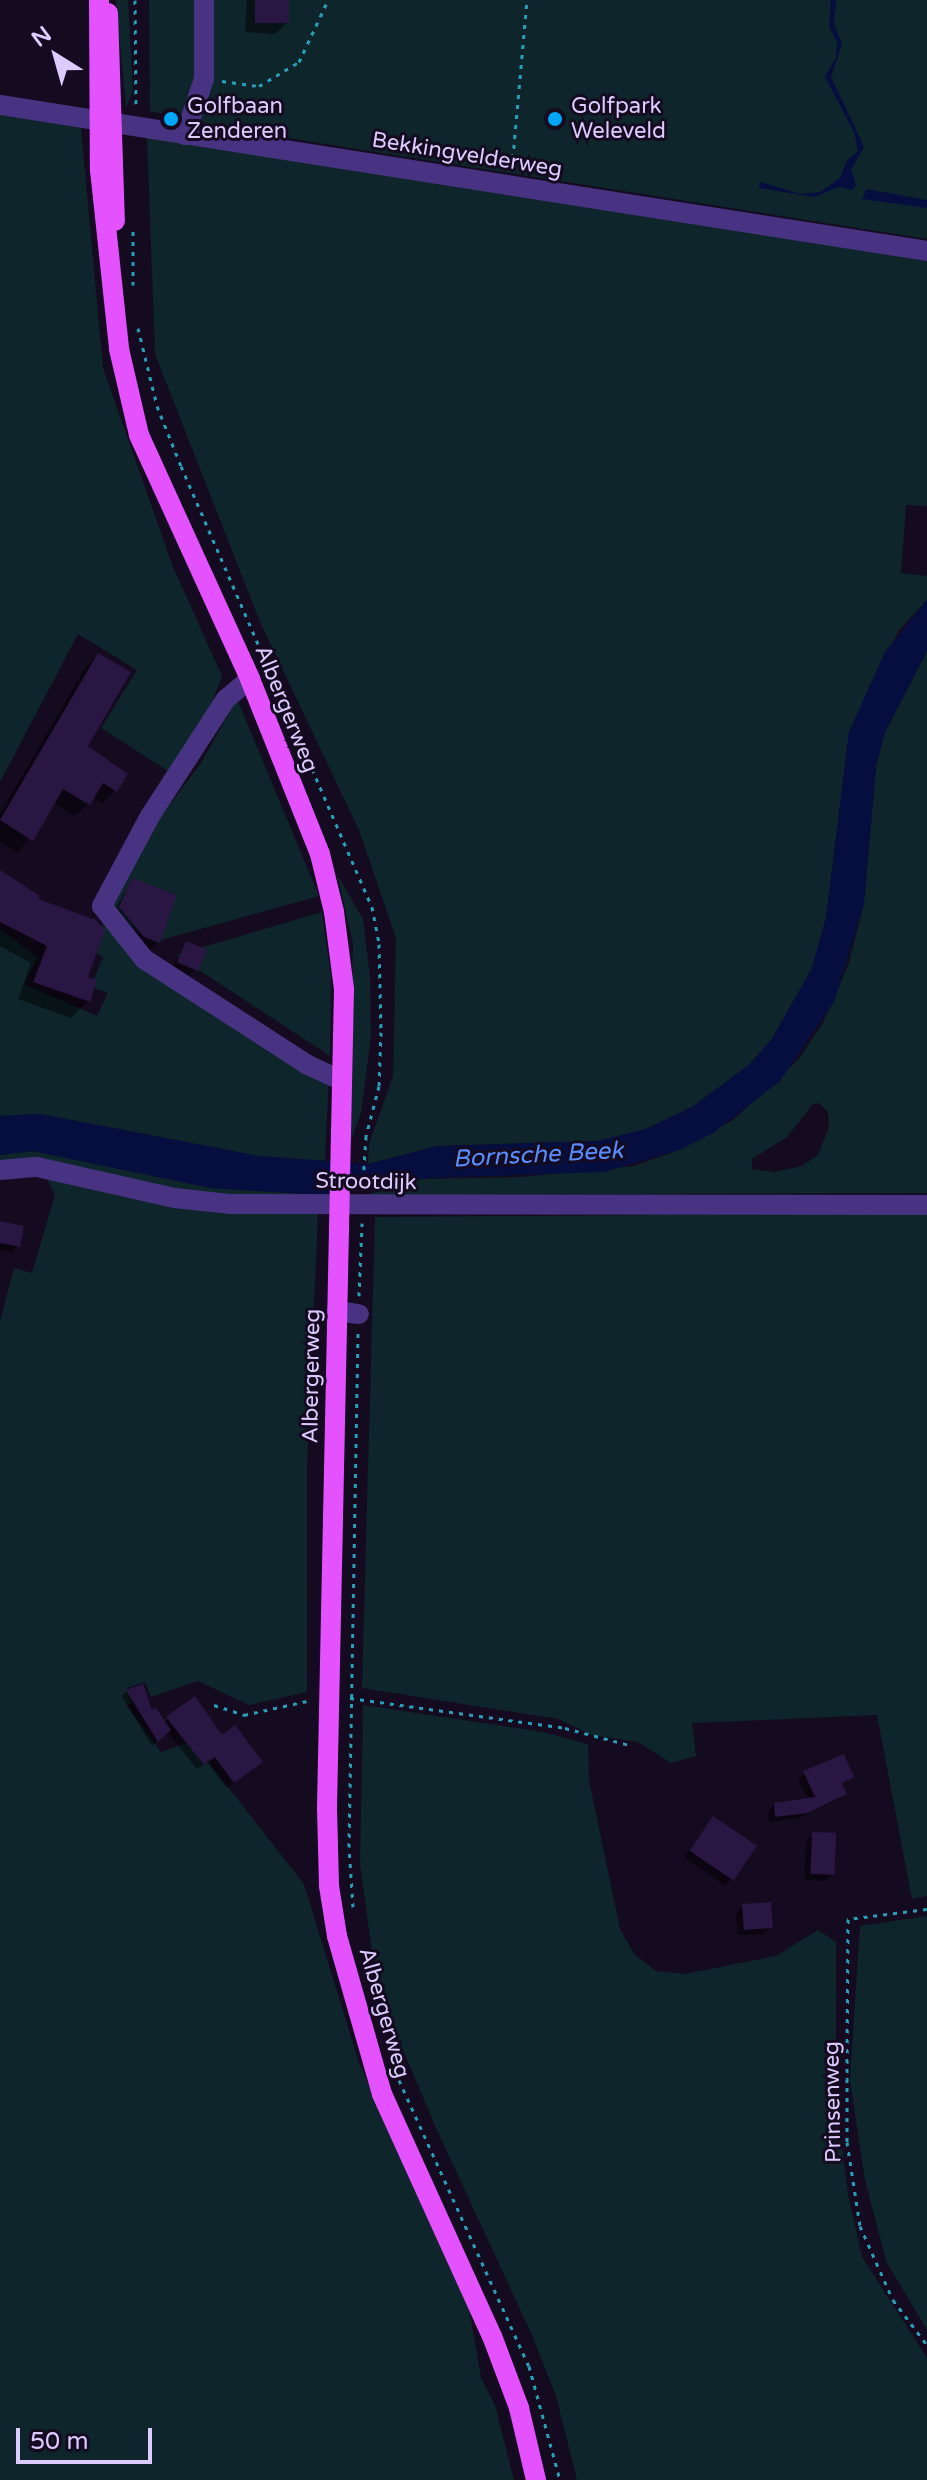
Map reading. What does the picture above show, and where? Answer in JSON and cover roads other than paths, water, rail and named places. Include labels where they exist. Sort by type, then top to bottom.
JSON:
[{"type":"main road","name":"Albergerweg","points":[[99,0],[112,277],[119,349],[139,435],[250,679],[320,854],[334,912],[344,989],[329,1696],[329,1886],[357,2017],[382,2094],[492,2336],[519,2408],[536,2480]]},
{"type":"main road","name":"Albergerweg","points":[[106,0],[106,123]]},
{"type":"street","points":[[185,135],[204,79],[204,0]]},
{"type":"street","name":"Bekkingvelderweg","points":[[0,105],[136,129],[927,251]]},
{"type":"street","points":[[250,679],[226,699],[150,816],[102,906],[144,959],[306,1064],[340,1080]]},
{"type":"street","name":"Strootdijk","points":[[0,1170],[37,1167],[202,1203],[927,1205]]},
{"type":"street","points":[[337,1311],[359,1314]]},
{"type":"water","points":[[831,0],[836,0],[834,24],[842,44],[831,77],[864,147],[851,170],[856,185],[852,190],[839,187],[814,197],[759,188],[760,182],[801,194],[820,192],[840,178],[847,160],[858,151],[854,132],[825,77],[836,57],[837,42],[829,26]]},
{"type":"water","points":[[866,189],[927,200],[927,208],[862,199]]},
{"type":"water","name":"Bornsche Beek","points":[[927,600],[927,651],[885,732],[876,766],[864,903],[834,1002],[780,1081],[713,1133],[679,1150],[604,1172],[428,1178],[324,1195],[211,1188],[33,1151],[0,1155],[0,1116],[40,1114],[258,1156],[368,1164],[438,1146],[598,1141],[646,1129],[692,1107],[749,1065],[772,1039],[812,968],[826,918],[849,732],[885,652]]},
{"type":"place","name":"Golfbaan Zenderen","points":[[171,119]]},
{"type":"place","name":"Golfpark Weleveld","points":[[555,119]]}]
